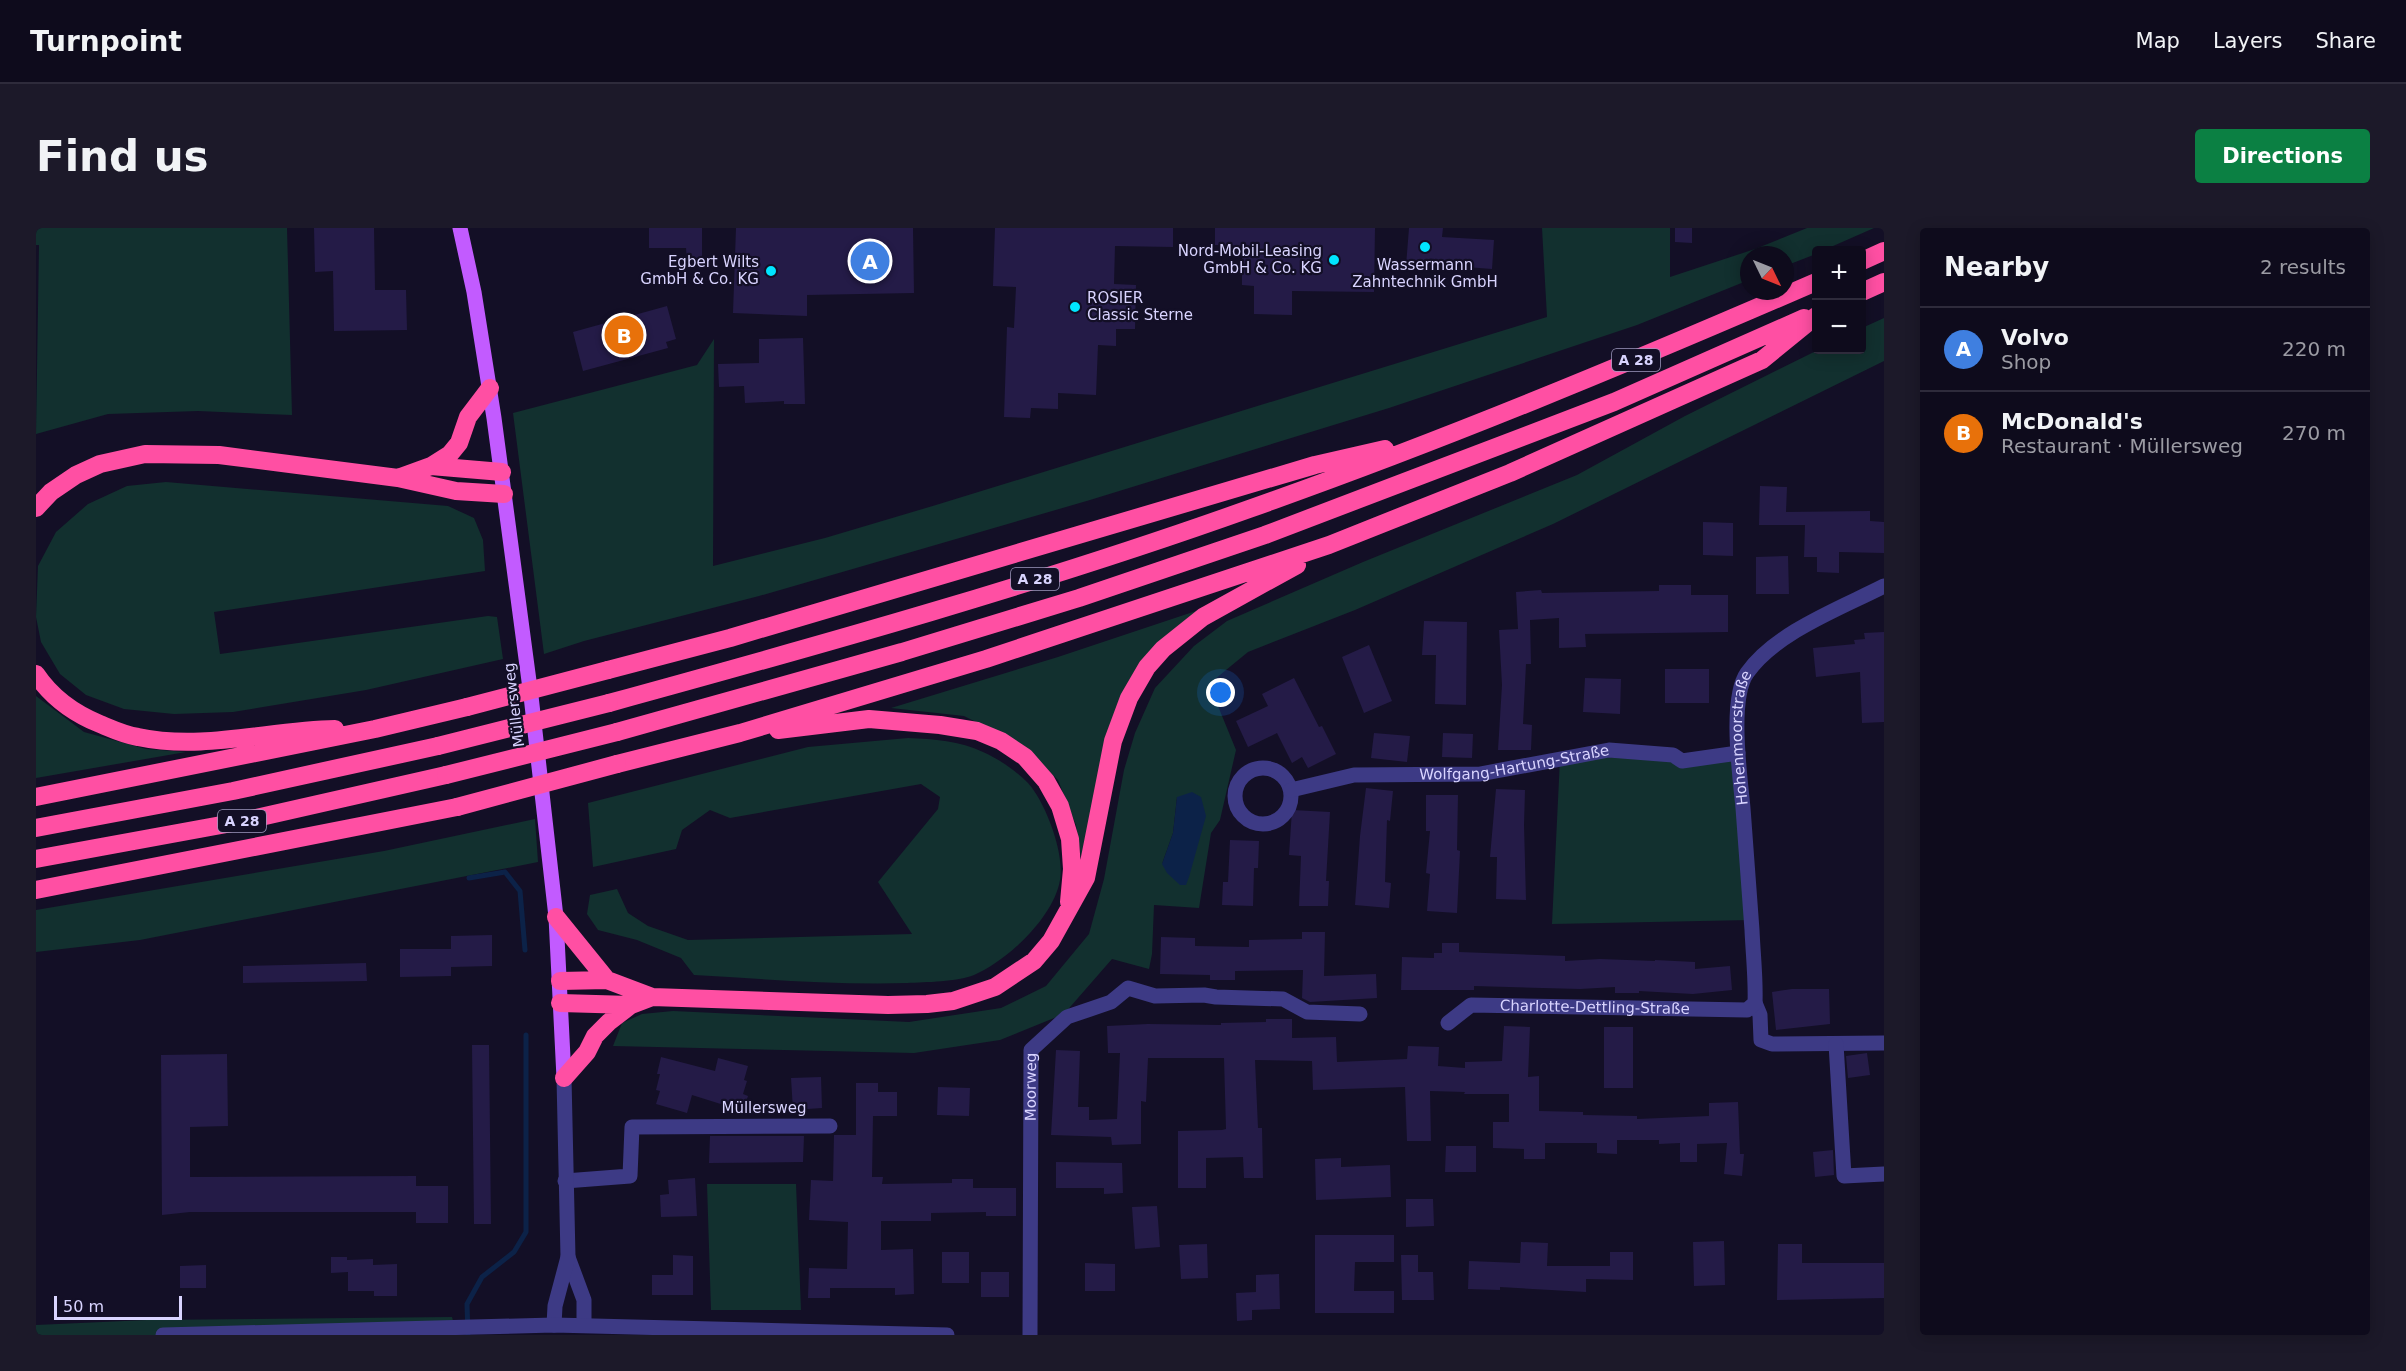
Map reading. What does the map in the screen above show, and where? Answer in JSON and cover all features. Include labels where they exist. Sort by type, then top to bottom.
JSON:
[{"type":"highway","points":[[1866,259],[1884,250]]},
{"type":"highway","points":[[1866,290],[1884,282]]},
{"type":"highway","name":"A 28","points":[[36,828],[233,791],[438,746],[609,703],[894,623],[1248,510],[1454,433],[1617,368],[1812,284]]},
{"type":"highway","name":"A 28","points":[[36,859],[243,820],[446,775],[617,732],[902,652],[1079,598],[1265,535],[1614,402],[1812,317]]},
{"type":"highway","points":[[36,890],[457,807],[740,733],[986,659],[1329,545],[1510,473],[1762,360],[1812,318]]},
{"type":"highway","points":[[398,478],[431,466],[450,454],[459,443],[468,417],[490,388]]},
{"type":"highway","points":[[36,797],[430,716],[742,635],[1314,465],[1454,433]]},
{"type":"highway","points":[[36,508],[51,492],[76,475],[100,464],[145,454],[219,455],[398,478],[456,491],[504,494]]},
{"type":"highway","points":[[431,466],[501,472]]},
{"type":"highway","points":[[560,981],[607,980],[652,997],[888,1005],[953,1001],[995,987],[1034,961],[1051,941],[1086,878],[1113,741],[1129,698],[1147,667],[1179,634],[1203,616],[1274,579],[1329,545]]},
{"type":"highway","points":[[36,674],[45,688],[58,700],[84,718],[139,738],[218,740],[309,729],[375,729]]},
{"type":"highway","points":[[740,733],[869,720],[940,725],[977,731],[1001,741],[1024,757],[1046,782],[1060,806],[1070,839],[1072,869],[1069,909]]},
{"type":"highway","points":[[556,917],[607,980]]},
{"type":"highway","points":[[564,1078],[587,1053],[602,1029],[632,1005],[652,997]]},
{"type":"highway","points":[[560,1003],[632,1005]]},
{"type":"main road","name":"Müllersweg","points":[[460,228],[474,292],[490,388],[531,696],[556,917],[564,1078]]},
{"type":"street","name":"Hohenmoorstraße","points":[[1884,586],[1813,622],[1762,656],[1746,675],[1741,688],[1737,715],[1754,955],[1750,1006],[1760,1015],[1761,1040],[1772,1044],[1884,1043]]},
{"type":"street","name":"Wolfgang-Hartung-Straße","points":[[1291,790],[1354,774],[1480,774],[1609,750],[1673,755],[1682,761],[1738,753]]},
{"type":"street","name":"Moorweg","points":[[1030,1335],[1031,1050],[1066,1017],[1111,1002],[1128,988],[1155,996],[1204,995],[1283,999],[1308,1012],[1360,1014]]},
{"type":"street","name":"Charlotte-Dettling-Straße","points":[[1448,1023],[1471,1005],[1750,1006]]},
{"type":"street","points":[[1836,1044],[1844,1176],[1884,1174]]},
{"type":"street","name":"Müllersweg","points":[[554,1325],[555,1306],[568,1257],[564,1078]]},
{"type":"street","name":"Müllersweg","points":[[565,1181],[630,1176],[632,1127],[830,1126]]},
{"type":"street","name":"Müllersweg","points":[[568,1257],[584,1300],[584,1325]]},
{"type":"street","points":[[163,1335],[554,1325],[947,1335]]},
{"type":"green space","points":[[36,228],[287,228],[292,415],[198,411],[108,414],[36,434],[39,245],[36,245]]},
{"type":"green space","points":[[1542,228],[1670,228],[1670,277],[1740,254],[1740,284],[1637,325],[1389,408],[1090,500],[759,596],[584,641],[544,654],[513,413],[697,365],[714,339],[713,566],[825,538],[936,505],[1547,317]]},
{"type":"green space","points":[[1807,228],[1874,228],[1833,246],[1812,246],[1812,256],[1794,263],[1794,246],[1762,246]]},
{"type":"green space","points":[[1884,318],[1884,361],[1553,524],[1355,610],[1248,652],[1209,684],[1236,750],[1220,820],[1211,833],[1199,908],[1154,905],[1152,954],[1149,969],[1112,959],[1064,1014],[1000,1040],[914,1053],[613,1046],[622,1023],[642,1014],[673,1011],[909,1022],[1001,1008],[1046,986],[1089,934],[1104,879],[1124,770],[1135,733],[1155,688],[1194,646],[1227,621],[1363,562],[1577,475],[1685,416],[1812,353],[1866,354],[1866,326]],"holes":[[[1177,797],[1201,797],[1162,864],[1173,833]]]},
{"type":"green space","points":[[166,482],[448,506],[474,518],[483,540],[485,571],[214,612],[220,654],[488,616],[497,617],[503,659],[366,690],[233,712],[174,714],[124,709],[86,695],[60,674],[41,642],[36,617],[38,566],[56,532],[88,504],[127,486]]},
{"type":"green space","points":[[1199,610],[1123,700],[1082,863],[1076,825],[1058,780],[1024,746],[964,716],[891,708],[1058,657]]},
{"type":"green space","points":[[36,696],[84,732],[146,749],[186,752],[36,778]]},
{"type":"green space","points":[[908,738],[965,745],[1001,762],[1028,783],[1035,792],[1053,829],[1061,869],[1056,894],[1039,923],[1027,936],[1014,949],[987,968],[959,979],[907,983],[827,982],[694,975],[681,958],[637,940],[598,930],[587,914],[590,895],[617,889],[628,913],[648,926],[688,940],[912,934],[878,882],[938,809],[940,797],[921,784],[730,818],[710,810],[682,830],[676,849],[593,867],[588,803],[808,747]]},
{"type":"green space","points":[[1738,753],[1751,920],[1552,924],[1560,759]]},
{"type":"green space","points":[[535,819],[538,862],[140,940],[36,952],[36,910],[384,851]]},
{"type":"green space","points":[[707,1184],[796,1184],[801,1310],[711,1310]]},
{"type":"green space","points":[[452,1317],[457,1335],[36,1335],[36,1325],[147,1320]]},
{"type":"water","points":[[1192,792],[1201,797],[1206,816],[1186,885],[1180,885],[1167,873],[1162,864],[1173,833],[1177,797]]},
{"type":"building","points":[[314,228],[374,228],[375,290],[406,290],[407,330],[334,331],[333,271],[315,272]]},
{"type":"building","points":[[649,228],[702,228],[702,260],[687,260],[686,248],[649,248]]},
{"type":"building","points":[[736,228],[913,228],[914,293],[807,295],[807,316],[733,313]]},
{"type":"building","name":"ROSIER Classic Sterne","points":[[995,228],[1173,228],[1173,247],[1115,246],[1114,284],[1136,285],[1135,329],[1116,329],[1116,346],[1098,345],[1096,395],[1058,393],[1058,409],[1031,408],[1030,418],[1004,417],[1007,327],[1014,328],[1016,287],[993,286]]},
{"type":"building","points":[[1215,228],[1375,228],[1374,292],[1292,291],[1292,315],[1254,314],[1254,286],[1242,285],[1242,246],[1215,245]]},
{"type":"building","points":[[1409,228],[1443,228],[1442,237],[1494,240],[1492,269],[1440,265],[1440,268],[1406,266]]},
{"type":"building","points":[[1675,228],[1692,228],[1692,243],[1675,242]]},
{"type":"building","points":[[667,306],[676,339],[666,342],[668,348],[583,371],[573,332]]},
{"type":"building","points":[[803,338],[805,404],[784,404],[784,401],[745,403],[744,386],[719,387],[718,364],[759,363],[759,339]]},
{"type":"building","points":[[1760,486],[1787,487],[1786,512],[1870,511],[1870,521],[1884,522],[1884,553],[1839,552],[1839,573],[1817,572],[1817,557],[1804,557],[1805,525],[1759,525]]},
{"type":"building","points":[[1703,522],[1733,523],[1733,556],[1703,555]]},
{"type":"building","points":[[1788,556],[1789,594],[1756,594],[1756,557]]},
{"type":"building","points":[[1659,585],[1691,585],[1691,595],[1728,595],[1728,632],[1585,634],[1586,647],[1559,648],[1559,618],[1530,620],[1531,664],[1526,664],[1523,724],[1532,725],[1531,750],[1498,750],[1502,685],[1499,630],[1518,629],[1516,592],[1541,590],[1542,593],[1659,591]]},
{"type":"building","points":[[1424,621],[1467,622],[1466,705],[1435,704],[1436,655],[1422,655]]},
{"type":"building","points":[[1884,632],[1884,722],[1862,723],[1860,672],[1816,677],[1813,648],[1855,644],[1854,640],[1865,639],[1864,633]]},
{"type":"building","points":[[1369,645],[1392,701],[1364,713],[1342,657]]},
{"type":"building","points":[[1665,669],[1709,669],[1709,703],[1665,703]]},
{"type":"building","points":[[1294,678],[1319,727],[1322,726],[1336,754],[1308,768],[1302,757],[1292,763],[1277,733],[1248,747],[1236,721],[1268,706],[1262,694]]},
{"type":"building","points":[[1585,678],[1621,679],[1620,714],[1583,712]]},
{"type":"building","points":[[1374,733],[1410,736],[1407,762],[1371,758]]},
{"type":"building","points":[[1443,733],[1473,734],[1472,758],[1442,757]]},
{"type":"building","points":[[1366,788],[1393,791],[1390,821],[1387,820],[1385,882],[1391,883],[1389,908],[1355,905]]},
{"type":"building","points":[[1496,789],[1525,790],[1526,900],[1496,899],[1497,857],[1490,857]]},
{"type":"building","points":[[1426,795],[1458,795],[1457,850],[1460,851],[1457,913],[1427,911],[1430,874],[1426,873],[1430,831],[1426,831]]},
{"type":"building","points":[[1292,810],[1330,812],[1326,881],[1329,881],[1328,906],[1299,906],[1301,856],[1289,855]]},
{"type":"building","points":[[1230,840],[1259,841],[1258,868],[1254,868],[1253,906],[1222,905],[1223,882],[1228,882]]},
{"type":"building","points":[[1302,932],[1325,932],[1324,976],[1376,974],[1377,998],[1310,1002],[1302,998],[1303,970],[1235,971],[1235,980],[1210,980],[1210,975],[1160,974],[1161,937],[1195,938],[1195,946],[1249,947],[1249,940],[1302,939]]},
{"type":"building","points":[[492,935],[492,966],[451,967],[451,976],[400,977],[400,949],[451,949],[451,936]]},
{"type":"building","points":[[1442,943],[1459,943],[1459,952],[1565,956],[1565,961],[1600,959],[1695,962],[1695,969],[1730,966],[1732,990],[1693,994],[1639,991],[1639,993],[1615,993],[1615,987],[1580,989],[1474,986],[1474,990],[1401,990],[1402,957],[1434,958],[1434,953],[1442,953]]},
{"type":"building","points":[[366,963],[367,981],[243,983],[243,966]]},
{"type":"building","points":[[1792,989],[1829,989],[1830,1024],[1776,1030],[1772,992]]},
{"type":"building","points":[[1266,1019],[1292,1019],[1292,1038],[1336,1037],[1337,1062],[1407,1059],[1408,1046],[1439,1047],[1438,1066],[1465,1068],[1465,1062],[1502,1061],[1504,1026],[1530,1027],[1528,1077],[1539,1076],[1539,1111],[1637,1116],[1637,1119],[1709,1116],[1709,1103],[1738,1102],[1740,1154],[1744,1154],[1742,1176],[1724,1174],[1727,1143],[1697,1144],[1697,1162],[1680,1162],[1680,1143],[1659,1144],[1659,1140],[1617,1140],[1617,1154],[1597,1153],[1597,1143],[1545,1143],[1545,1159],[1524,1159],[1524,1149],[1493,1148],[1493,1122],[1509,1122],[1509,1094],[1430,1091],[1431,1141],[1407,1141],[1405,1087],[1313,1090],[1312,1061],[1255,1060],[1258,1128],[1262,1128],[1263,1178],[1244,1178],[1243,1157],[1206,1158],[1206,1188],[1178,1188],[1178,1131],[1226,1129],[1224,1058],[1148,1058],[1146,1102],[1141,1101],[1141,1144],[1112,1145],[1111,1137],[1051,1135],[1056,1050],[1080,1051],[1078,1107],[1089,1107],[1089,1120],[1117,1119],[1120,1053],[1108,1053],[1107,1026],[1221,1025],[1221,1023],[1266,1022]]},
{"type":"building","points":[[1604,1027],[1633,1027],[1633,1088],[1604,1088]]},
{"type":"building","points":[[472,1045],[489,1045],[491,1224],[474,1224]]},
{"type":"building","points":[[1867,1053],[1870,1075],[1848,1078],[1846,1056]]},
{"type":"building","points":[[227,1054],[228,1126],[190,1127],[190,1177],[416,1176],[416,1186],[448,1186],[448,1223],[416,1223],[416,1212],[190,1212],[162,1215],[161,1055]]},
{"type":"building","points":[[661,1057],[715,1071],[718,1058],[748,1066],[743,1094],[748,1096],[743,1111],[692,1095],[687,1113],[656,1104],[660,1091],[656,1090]]},
{"type":"building","points":[[821,1077],[822,1108],[793,1110],[791,1078]]},
{"type":"building","points":[[856,1083],[878,1083],[878,1092],[897,1092],[897,1116],[873,1116],[872,1177],[883,1177],[882,1184],[952,1183],[952,1179],[973,1179],[973,1188],[1016,1188],[1016,1216],[986,1216],[986,1212],[931,1213],[931,1221],[881,1221],[881,1250],[913,1249],[914,1294],[895,1295],[895,1288],[830,1288],[830,1298],[808,1298],[809,1268],[847,1269],[848,1222],[809,1220],[811,1180],[833,1181],[834,1135],[856,1135]]},
{"type":"building","points":[[938,1087],[970,1088],[969,1116],[937,1115]]},
{"type":"building","points":[[710,1136],[804,1136],[803,1162],[709,1163]]},
{"type":"building","points":[[1446,1146],[1476,1146],[1476,1172],[1445,1172]]},
{"type":"building","points":[[1833,1150],[1834,1175],[1815,1177],[1813,1152]]},
{"type":"building","points":[[1341,1158],[1341,1167],[1390,1165],[1391,1197],[1316,1200],[1315,1159]]},
{"type":"building","points":[[1056,1162],[1122,1163],[1123,1193],[1104,1194],[1104,1188],[1056,1188]]},
{"type":"building","points":[[695,1178],[697,1216],[661,1217],[660,1195],[669,1194],[668,1180]]},
{"type":"building","points":[[1406,1199],[1433,1199],[1434,1226],[1406,1227]]},
{"type":"building","points":[[1157,1206],[1160,1247],[1135,1249],[1132,1207]]},
{"type":"building","points":[[1315,1235],[1394,1235],[1394,1262],[1355,1262],[1354,1291],[1394,1291],[1394,1313],[1315,1313]]},
{"type":"building","points":[[1724,1241],[1725,1285],[1694,1286],[1693,1242]]},
{"type":"building","points":[[1521,1242],[1548,1243],[1547,1266],[1610,1266],[1610,1252],[1633,1252],[1633,1280],[1586,1279],[1586,1292],[1500,1287],[1500,1290],[1468,1289],[1469,1261],[1520,1263]]},
{"type":"building","points":[[1207,1244],[1208,1278],[1181,1279],[1179,1245]]},
{"type":"building","points":[[1778,1244],[1802,1244],[1802,1263],[1884,1263],[1884,1298],[1777,1300]]},
{"type":"building","points":[[942,1252],[969,1252],[969,1283],[942,1283]]},
{"type":"building","points":[[673,1255],[693,1256],[693,1295],[652,1295],[652,1275],[673,1275]]},
{"type":"building","points":[[1401,1255],[1418,1255],[1418,1272],[1433,1272],[1434,1300],[1402,1300]]},
{"type":"building","points":[[331,1257],[347,1257],[347,1260],[373,1259],[373,1265],[397,1264],[397,1296],[374,1296],[374,1291],[348,1291],[348,1272],[331,1273]]},
{"type":"building","points":[[1085,1263],[1115,1264],[1115,1291],[1085,1291]]},
{"type":"building","points":[[206,1265],[206,1288],[180,1288],[180,1266]]},
{"type":"building","points":[[981,1272],[1009,1272],[1009,1297],[981,1297]]},
{"type":"building","points":[[1279,1274],[1280,1309],[1252,1310],[1252,1320],[1237,1321],[1236,1293],[1256,1292],[1256,1275]]},
{"type":"waterway","points":[[469,878],[505,872],[520,891],[525,950]]},
{"type":"waterway","points":[[468,1335],[467,1304],[482,1277],[514,1252],[526,1232],[526,1035]]},
{"type":"place","name":"Wassermann Zahntechnik GmbH","points":[[1425,247]]},
{"type":"place","name":"Nord-Mobil-Leasing GmbH & Co. KG","points":[[1334,260]]},
{"type":"place","name":"Volvo","points":[[870,261]]},
{"type":"place","name":"Egbert Wilts GmbH & Co. KG","points":[[771,271]]},
{"type":"place","name":"ROSIER Classic Sterne","points":[[1075,307]]},
{"type":"place","name":"McDonald's","points":[[624,335]]}]
